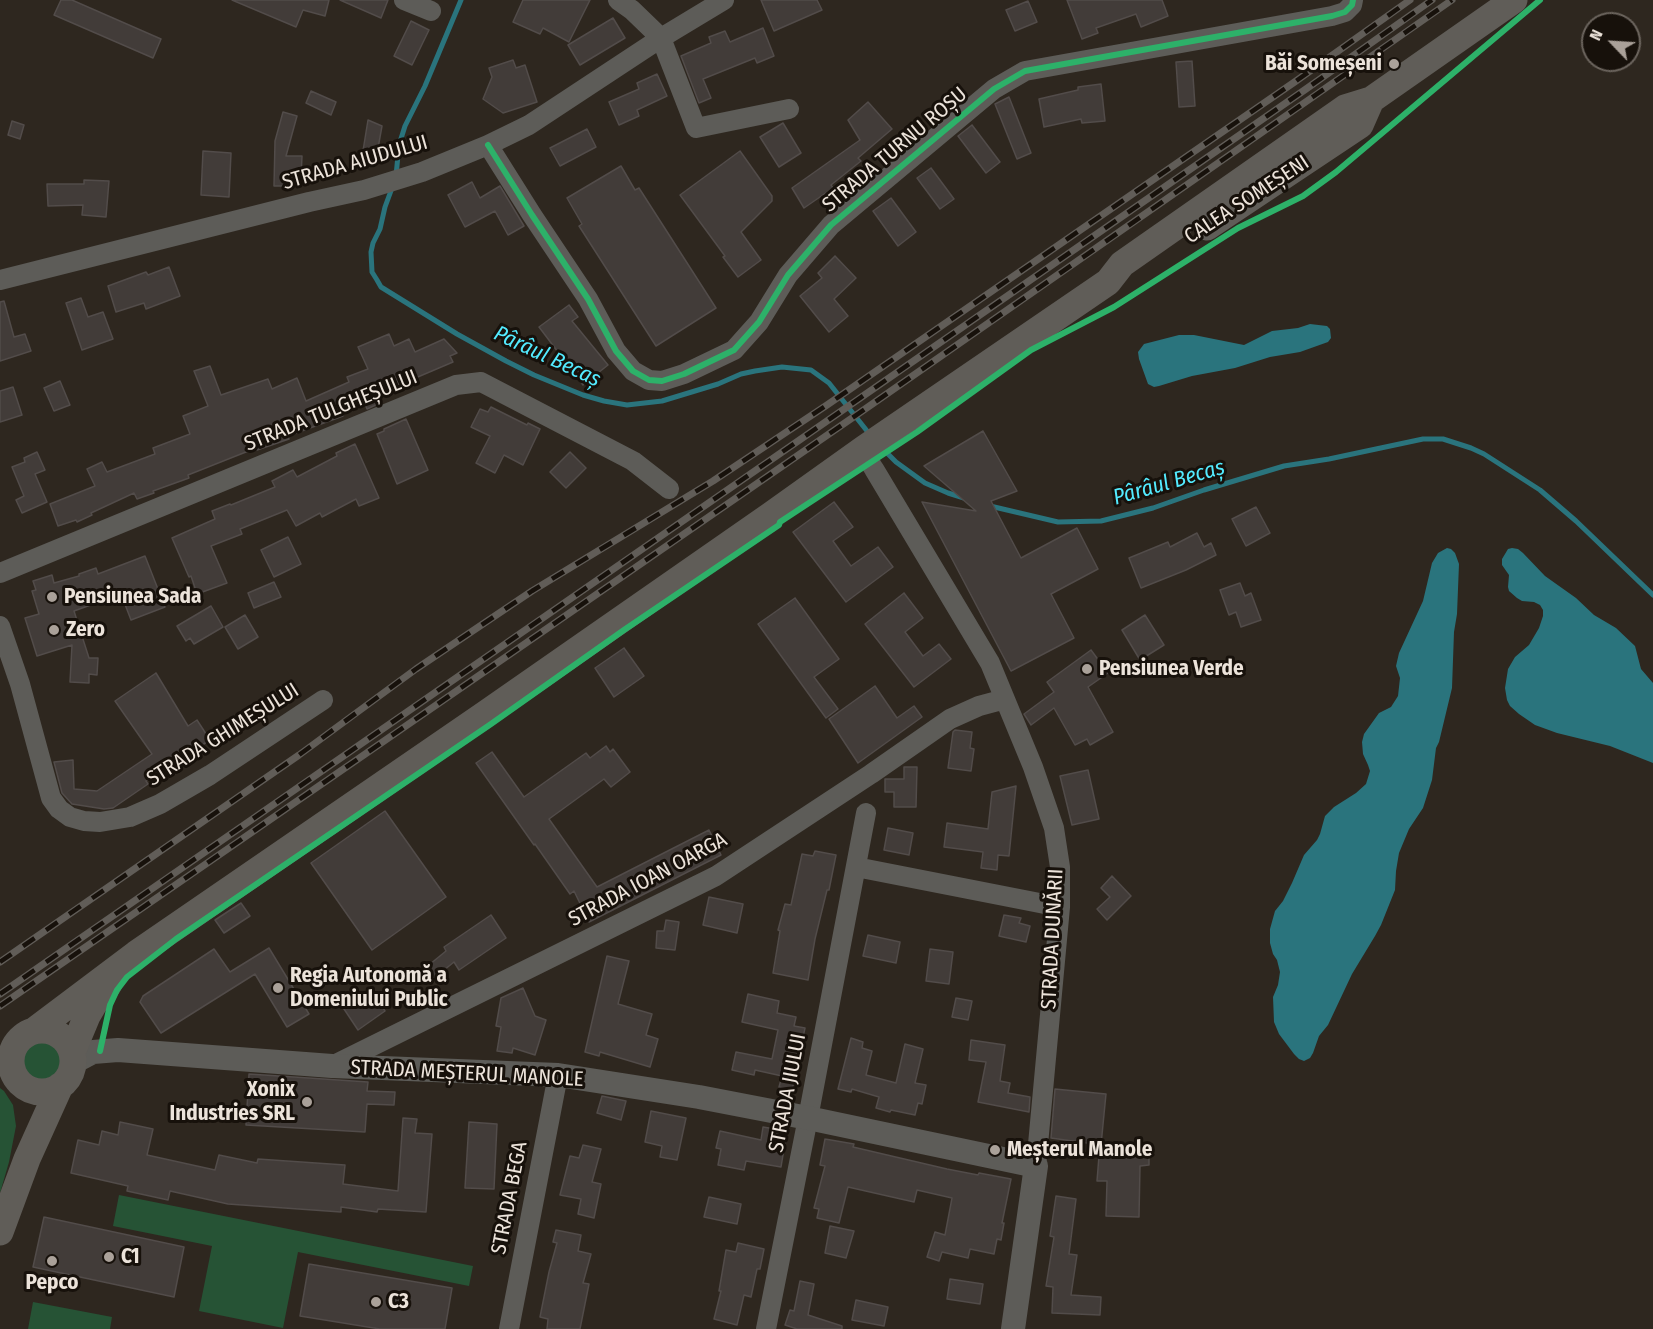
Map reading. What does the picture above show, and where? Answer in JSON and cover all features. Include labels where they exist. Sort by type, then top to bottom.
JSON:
[{"type":"main road","name":"CALEA SOMEȘENI","points":[[19,1038],[136,954],[863,449],[1108,282],[1126,278],[1335,143],[1360,125],[1371,100],[1514,0]]},
{"type":"main road","name":"CALEA SOMEȘENI","points":[[73,1057],[87,1016],[94,1004],[136,954]]},
{"type":"main road","points":[[13,1080],[32,1090],[42,1092],[51,1091],[60,1086],[72,1071],[73,1057],[68,1044],[54,1032],[45,1030],[19,1038],[16,1043],[11,1061],[13,1080],[28,1123],[27,1159]]},
{"type":"main road","points":[[0,1232],[27,1159],[60,1086]]},
{"type":"street","points":[[404,0],[432,11]]},
{"type":"street","points":[[618,0],[661,38],[696,128],[789,109]]},
{"type":"street","name":"STRADA AIUDULUI","points":[[0,280],[364,190],[422,172],[488,145],[529,125],[661,38],[724,0]]},
{"type":"street","name":"STRADA TURNU ROȘU","points":[[488,145],[588,299],[616,351],[633,371],[649,380],[662,381],[684,375],[734,350],[759,322],[788,276],[831,225],[994,88],[1025,71],[1332,16],[1345,12],[1353,0]]},
{"type":"street","name":"STRADA TULGHEȘULUI","points":[[0,573],[456,385],[482,382],[633,461],[669,489]]},
{"type":"street","name":"STRADA DUNĂRII","points":[[863,449],[990,663],[1033,767],[1054,828],[1060,867],[1060,907],[1035,1166],[1013,1329]]},
{"type":"street","name":"STRADA GHIMEȘULUI","points":[[0,626],[20,684],[51,798],[59,809],[70,817],[84,821],[100,822],[130,817],[160,804],[210,775],[323,700]]},
{"type":"street","name":"STRADA IOAN OARGA","points":[[332,1066],[716,876],[950,719],[979,706],[1005,699]]},
{"type":"street","name":"STRADA JIULUI","points":[[766,1329],[866,813]]},
{"type":"street","points":[[856,867],[1060,907]]},
{"type":"street","name":"STRADA MEȘTERUL MANOLE","points":[[73,1057],[93,1052],[118,1050],[332,1066],[558,1076],[699,1097],[1035,1166]]},
{"type":"street","name":"STRADA BEGA","points":[[509,1329],[558,1076]]},
{"type":"green space","points":[[37,1035],[47,1035],[60,1042],[67,1055],[67,1065],[60,1078],[47,1085],[37,1085],[28,1081],[21,1074],[17,1065],[17,1055],[21,1046],[28,1039]]},
{"type":"green space","points":[[0,1088],[13,1105],[16,1126],[0,1193]]},
{"type":"green space","points":[[119,1195],[473,1266],[469,1286],[298,1252],[283,1328],[199,1311],[212,1246],[113,1226]]},
{"type":"green space","points":[[33,1302],[112,1317],[110,1329],[28,1329]]},
{"type":"water","points":[[1310,324],[1327,326],[1330,329],[1331,338],[1328,342],[1300,352],[1270,357],[1159,386],[1154,387],[1148,384],[1139,359],[1138,352],[1144,344],[1179,335],[1194,335],[1244,345],[1272,331]]},
{"type":"water","points":[[1447,548],[1455,553],[1459,564],[1457,614],[1452,688],[1436,748],[1432,780],[1423,808],[1409,829],[1399,853],[1395,890],[1381,925],[1352,974],[1328,1025],[1319,1036],[1313,1053],[1304,1061],[1294,1054],[1279,1034],[1274,1022],[1273,997],[1280,972],[1270,943],[1270,929],[1275,911],[1283,901],[1304,855],[1317,840],[1325,816],[1366,784],[1370,771],[1363,754],[1364,734],[1379,713],[1391,707],[1398,696],[1400,678],[1396,666],[1399,653],[1423,601],[1432,563],[1438,553]]},
{"type":"water","points":[[1508,549],[1518,549],[1545,576],[1576,598],[1594,615],[1616,628],[1635,646],[1641,669],[1653,683],[1653,763],[1610,746],[1535,725],[1510,706],[1505,688],[1508,669],[1515,657],[1529,645],[1543,616],[1540,605],[1522,601],[1509,591],[1509,575],[1502,565],[1502,559]]},
{"type":"building","points":[[61,0],[72,0],[161,39],[153,58],[54,15]]},
{"type":"building","points":[[232,0],[329,0],[325,16],[303,10],[296,27]]},
{"type":"building","points":[[340,0],[388,0],[381,18]]},
{"type":"building","points":[[523,0],[590,0],[569,42],[543,28],[540,34],[513,22]]},
{"type":"building","points":[[761,0],[817,0],[822,10],[774,31]]},
{"type":"building","points":[[1067,0],[1162,0],[1168,16],[1141,27],[1136,14],[1096,28],[1098,33],[1082,39]]},
{"type":"building","points":[[1028,1],[1037,22],[1015,31],[1006,10]]},
{"type":"building","points":[[613,18],[625,38],[580,65],[568,45]]},
{"type":"building","points":[[411,21],[429,30],[412,65],[394,56]]},
{"type":"building","points":[[763,28],[774,56],[757,63],[755,58],[703,79],[711,98],[699,103],[681,56],[711,43],[709,37],[725,31],[730,42]]},
{"type":"building","points":[[513,60],[516,68],[525,65],[537,102],[503,113],[483,99],[492,77],[489,68]]},
{"type":"building","points":[[1192,61],[1195,106],[1179,107],[1176,62]]},
{"type":"building","points":[[657,74],[667,96],[637,110],[639,116],[619,125],[609,102],[639,89],[637,83]]},
{"type":"building","points":[[1101,84],[1105,121],[1082,123],[1081,119],[1044,127],[1039,99],[1078,90],[1078,87]]},
{"type":"building","points":[[311,91],[336,102],[331,115],[306,103]]},
{"type":"building","points":[[1009,97],[1031,153],[1017,159],[995,104]]},
{"type":"building","points":[[868,102],[892,129],[858,158],[861,161],[831,185],[833,188],[804,208],[792,188],[860,140],[848,120]]},
{"type":"building","points":[[283,112],[297,116],[286,156],[302,156],[301,177],[298,176],[297,186],[274,186],[275,141]]},
{"type":"building","points":[[368,120],[382,126],[375,165],[361,163]]},
{"type":"building","points":[[12,121],[24,125],[20,139],[8,135]]},
{"type":"building","points":[[783,123],[801,153],[779,167],[760,137]]},
{"type":"building","points":[[972,125],[1000,162],[986,173],[958,136]]},
{"type":"building","points":[[587,129],[596,147],[560,166],[550,148]]},
{"type":"building","points":[[203,151],[231,153],[229,197],[201,195]]},
{"type":"building","points":[[740,151],[772,196],[772,201],[741,232],[761,260],[738,277],[680,195]]},
{"type":"building","points":[[621,166],[635,190],[639,188],[716,308],[656,346],[579,226],[582,224],[567,198]]},
{"type":"building","points":[[931,168],[954,199],[940,209],[917,178]]},
{"type":"building","points":[[84,180],[109,181],[106,217],[82,215],[83,205],[48,206],[47,184],[84,184]]},
{"type":"building","points":[[472,182],[480,198],[500,186],[524,226],[508,235],[495,211],[465,227],[448,195]]},
{"type":"building","points":[[891,198],[916,232],[898,246],[873,211]]},
{"type":"building","points":[[835,256],[856,278],[834,299],[848,316],[829,332],[800,296],[822,278],[818,273]]},
{"type":"building","points":[[169,267],[180,296],[146,309],[144,303],[116,312],[108,286],[146,272],[148,275]]},
{"type":"building","points":[[81,298],[88,317],[103,312],[113,339],[82,350],[66,303]]},
{"type":"building","points":[[4,301],[14,337],[25,334],[31,351],[0,361],[0,302]]},
{"type":"building","points":[[569,305],[578,317],[572,321],[608,365],[583,385],[539,327]]},
{"type":"building","points":[[389,334],[394,346],[409,339],[415,352],[444,339],[457,353],[450,356],[453,362],[399,385],[395,377],[371,387],[378,404],[367,409],[360,392],[337,401],[343,416],[288,436],[289,439],[257,450],[256,448],[188,475],[189,478],[153,491],[154,493],[137,499],[134,493],[77,522],[76,520],[58,526],[50,504],[95,486],[87,469],[102,462],[107,472],[155,454],[153,448],[190,434],[183,416],[208,406],[194,371],[210,366],[221,395],[268,379],[272,389],[297,378],[306,401],[349,382],[347,377],[368,369],[358,347]]},
{"type":"building","points":[[60,381],[70,405],[54,411],[44,388]]},
{"type":"building","points":[[13,387],[22,415],[0,422],[0,391]]},
{"type":"building","points":[[491,407],[540,429],[523,465],[504,455],[495,473],[476,463],[490,436],[471,427],[480,409],[488,412]]},
{"type":"building","points":[[406,419],[428,470],[397,484],[377,434]]},
{"type":"building","points":[[983,431],[1017,491],[991,501],[1021,558],[1077,528],[1098,569],[1051,594],[1074,638],[1011,671],[922,502],[976,511],[924,466]]},
{"type":"building","points":[[355,444],[379,498],[359,506],[356,499],[322,517],[320,513],[296,526],[287,510],[240,529],[242,534],[211,546],[227,583],[197,594],[191,576],[189,577],[172,538],[215,519],[212,511],[275,487],[272,481],[293,470],[297,477]]},
{"type":"building","points":[[37,452],[45,470],[35,474],[47,502],[22,513],[16,500],[24,496],[12,467],[25,462],[24,458]]},
{"type":"building","points":[[570,452],[586,468],[566,488],[550,472]]},
{"type":"building","points":[[834,502],[853,527],[833,541],[851,566],[878,547],[893,567],[846,602],[793,532]]},
{"type":"building","points":[[1256,507],[1270,533],[1246,546],[1232,519]]},
{"type":"building","points":[[1197,533],[1204,547],[1211,543],[1216,555],[1141,588],[1129,558],[1168,542],[1170,547]]},
{"type":"building","points":[[288,537],[301,564],[274,577],[261,550]]},
{"type":"building","points":[[145,556],[165,607],[131,620],[121,594],[74,611],[89,658],[98,658],[97,675],[89,674],[89,683],[70,682],[72,645],[37,656],[25,618],[39,614],[32,591],[36,590],[33,581],[52,575],[54,583],[79,576],[79,574],[96,568],[98,574]]},
{"type":"building","points":[[274,582],[281,597],[254,608],[248,593]]},
{"type":"building","points":[[1240,583],[1245,596],[1251,593],[1261,620],[1241,627],[1236,612],[1229,615],[1220,590]]},
{"type":"building","points":[[904,593],[923,618],[905,632],[923,656],[939,644],[951,659],[914,687],[865,624]]},
{"type":"building","points":[[795,598],[839,659],[814,677],[838,709],[826,718],[758,624]]},
{"type":"building","points":[[211,606],[223,627],[194,644],[190,638],[186,641],[177,626]]},
{"type":"building","points":[[245,615],[258,637],[238,649],[225,627]]},
{"type":"building","points":[[1145,615],[1164,645],[1140,660],[1122,630]]},
{"type":"building","points":[[624,648],[644,676],[614,697],[595,668]]},
{"type":"building","points":[[1091,650],[1108,673],[1088,687],[1113,732],[1090,745],[1087,739],[1075,745],[1054,708],[1031,725],[1024,714],[1054,692],[1047,682]]},
{"type":"building","points":[[156,673],[188,726],[197,720],[210,740],[146,781],[148,784],[113,808],[104,809],[72,804],[62,793],[54,762],[73,760],[74,789],[97,791],[152,754],[115,701]]},
{"type":"building","points":[[875,686],[897,718],[914,706],[922,717],[858,763],[829,719]]},
{"type":"building","points":[[955,730],[972,732],[970,748],[974,749],[971,771],[948,768]]},
{"type":"building","points":[[606,746],[610,752],[613,749],[630,772],[611,787],[604,779],[549,819],[597,887],[709,830],[721,855],[589,922],[574,891],[570,894],[476,763],[492,752],[524,797],[586,753],[590,758]]},
{"type":"building","points":[[904,767],[917,767],[916,807],[894,807],[894,792],[885,792],[885,779],[904,779]]},
{"type":"building","points":[[1088,770],[1099,819],[1072,825],[1060,776]]},
{"type":"building","points":[[1016,786],[1009,856],[998,855],[997,870],[981,868],[983,852],[944,847],[947,823],[988,829],[992,792]]},
{"type":"building","points":[[385,811],[446,897],[372,950],[311,863]]},
{"type":"building","points":[[888,828],[913,833],[909,855],[884,850]]},
{"type":"building","points":[[815,851],[836,855],[815,939],[808,980],[773,973],[780,931],[778,930],[785,904],[791,905],[802,854],[813,856]]},
{"type":"building","points":[[1112,876],[1131,896],[1107,920],[1097,909],[1110,897],[1101,888]]},
{"type":"building","points":[[709,897],[743,904],[737,933],[703,925]]},
{"type":"building","points":[[241,903],[250,916],[224,933],[215,920]]},
{"type":"building","points":[[491,915],[506,938],[459,970],[454,962],[433,979],[424,969],[446,951],[444,947]]},
{"type":"building","points":[[1004,915],[1021,918],[1019,923],[1030,926],[1026,942],[999,936]]},
{"type":"building","points":[[666,920],[679,922],[675,950],[656,948],[657,931],[664,931]]},
{"type":"building","points":[[868,935],[900,942],[896,963],[863,956]]},
{"type":"building","points":[[269,948],[309,1014],[287,1027],[255,974],[161,1033],[140,1002],[143,996],[214,949],[230,972]]},
{"type":"building","points":[[930,949],[953,952],[949,984],[926,981]]},
{"type":"building","points":[[607,956],[629,961],[618,1004],[652,1014],[646,1035],[658,1039],[650,1067],[600,1052],[599,1056],[585,1052]]},
{"type":"building","points":[[523,988],[535,1016],[546,1020],[535,1055],[513,1048],[512,1053],[497,1051],[501,1027],[496,1026],[501,998]]},
{"type":"building","points":[[354,994],[361,1005],[376,996],[385,1011],[358,1030],[340,1003]]},
{"type":"building","points":[[748,994],[779,1001],[777,1013],[796,1017],[794,1026],[805,1028],[792,1090],[779,1087],[782,1076],[755,1070],[754,1075],[732,1070],[736,1052],[772,1059],[778,1030],[742,1022]]},
{"type":"building","points":[[956,998],[972,1001],[968,1020],[952,1017]]},
{"type":"building","points":[[851,1038],[863,1042],[862,1048],[872,1051],[866,1075],[896,1083],[905,1044],[923,1049],[915,1083],[926,1085],[922,1104],[918,1103],[915,1115],[876,1108],[879,1097],[852,1089],[851,1092],[838,1089]]},
{"type":"building","points":[[971,1040],[1005,1045],[1000,1081],[1010,1083],[1008,1093],[1030,1097],[1029,1112],[978,1102],[986,1062],[969,1060]]},
{"type":"building","name":"Xonix Industries SRL","points":[[249,1074],[368,1082],[367,1091],[395,1092],[394,1105],[367,1104],[365,1132],[246,1125]]},
{"type":"building","points":[[1055,1089],[1106,1094],[1101,1145],[1051,1138]]},
{"type":"building","points":[[602,1096],[626,1101],[621,1120],[597,1113]]},
{"type":"building","points":[[651,1111],[686,1118],[677,1160],[660,1157],[662,1146],[645,1142]]},
{"type":"building","points":[[403,1118],[417,1119],[415,1133],[432,1134],[426,1212],[378,1209],[377,1212],[341,1207],[341,1212],[228,1204],[170,1191],[168,1200],[127,1191],[128,1186],[71,1173],[78,1140],[99,1145],[102,1131],[118,1135],[120,1122],[153,1129],[147,1155],[215,1170],[219,1155],[257,1163],[258,1159],[345,1165],[343,1184],[398,1191]]},
{"type":"building","points":[[469,1122],[497,1124],[494,1189],[465,1188]]},
{"type":"building","points":[[763,1127],[787,1131],[781,1167],[746,1161],[744,1170],[718,1165],[721,1149],[716,1148],[720,1131],[761,1140]]},
{"type":"building","points":[[825,1139],[854,1144],[853,1147],[947,1169],[1011,1179],[1001,1240],[997,1239],[994,1254],[970,1249],[968,1258],[942,1252],[939,1261],[927,1257],[935,1232],[945,1235],[952,1198],[917,1190],[914,1202],[848,1187],[839,1223],[817,1218],[819,1209],[814,1208],[825,1166],[820,1165]]},
{"type":"building","points":[[583,1145],[601,1149],[592,1182],[601,1184],[594,1218],[578,1214],[581,1199],[560,1195],[570,1156],[579,1158]]},
{"type":"building","points":[[1132,1148],[1149,1148],[1149,1165],[1140,1166],[1139,1217],[1106,1216],[1107,1181],[1097,1181],[1099,1156],[1133,1158]]},
{"type":"building","points":[[1056,1196],[1076,1199],[1069,1254],[1077,1255],[1071,1295],[1101,1297],[1100,1315],[1052,1313],[1053,1287],[1046,1286],[1054,1237],[1050,1236]]},
{"type":"building","points":[[709,1197],[741,1204],[737,1224],[704,1217]]},
{"type":"building","name":"C1","points":[[44,1217],[184,1247],[174,1297],[33,1267]]},
{"type":"building","points":[[830,1226],[854,1231],[846,1258],[825,1253]]},
{"type":"building","points":[[556,1230],[581,1235],[578,1251],[591,1254],[583,1283],[589,1284],[580,1329],[547,1329],[548,1319],[540,1317],[557,1243],[553,1242]]},
{"type":"building","points":[[738,1243],[764,1249],[751,1297],[744,1295],[737,1325],[714,1319],[721,1291],[719,1291],[726,1250],[736,1252]]},
{"type":"building","name":"C3","points":[[309,1264],[452,1288],[445,1329],[380,1329],[300,1316]]},
{"type":"building","points":[[950,1279],[983,1284],[980,1304],[947,1299]]},
{"type":"building","points":[[800,1281],[814,1284],[808,1315],[842,1326],[842,1329],[797,1329],[785,1325],[790,1310],[794,1311]]},
{"type":"building","points":[[856,1300],[888,1307],[884,1326],[852,1320]]},
{"type":"waterway","name":"Pârâul Becaș","points":[[396,176],[399,145],[405,126],[425,86],[461,0]]},
{"type":"waterway","name":"Pârâul Becaș","points":[[392,188],[371,252],[372,272],[381,287],[506,361],[583,395],[627,405],[662,401],[755,371],[782,367],[811,370],[829,383],[871,436]]},
{"type":"waterway","name":"Pârâul Becaș","points":[[990,506],[1058,522],[1101,521],[1153,508],[1284,466],[1423,439],[1443,439],[1484,454],[1540,490],[1653,595]]},
{"type":"waterway","name":"Pârâul Becaș","points":[[881,447],[896,462],[925,483],[964,498]]},
{"type":"railway","points":[[0,962],[299,755],[416,669],[532,591],[713,481],[827,405],[1410,0]]},
{"type":"railway","points":[[0,994],[1432,0]]},
{"type":"railway","points":[[0,1006],[868,407],[1452,0]]},
{"type":"cycle path","points":[[488,145],[588,299],[616,351],[633,371],[649,380],[662,381],[684,374],[734,350],[759,322],[788,275],[831,225],[994,89],[1025,71],[1332,16],[1345,12],[1352,5],[1353,0]]},
{"type":"cycle path","points":[[100,1051],[110,1005],[117,990],[127,977],[176,939],[491,724],[779,525],[780,522],[917,432],[1031,350],[1114,307],[1238,228],[1303,196],[1336,172],[1540,0]]},
{"type":"place","name":"Băi Someșeni","points":[[1394,64]]},
{"type":"place","name":"Pensiunea Sada","points":[[52,597]]},
{"type":"place","name":"Zero","points":[[54,630]]},
{"type":"place","name":"Pensiunea Verde","points":[[1087,669]]},
{"type":"place","name":"Regia Autonomă a Domeniului Public","points":[[278,988]]},
{"type":"place","name":"Xonix Industries SRL","points":[[307,1102]]},
{"type":"place","name":"Meșterul Manole","points":[[995,1150]]},
{"type":"place","name":"C1","points":[[109,1257]]},
{"type":"place","name":"Pepco","points":[[52,1261]]},
{"type":"place","name":"C3","points":[[376,1302]]}]
